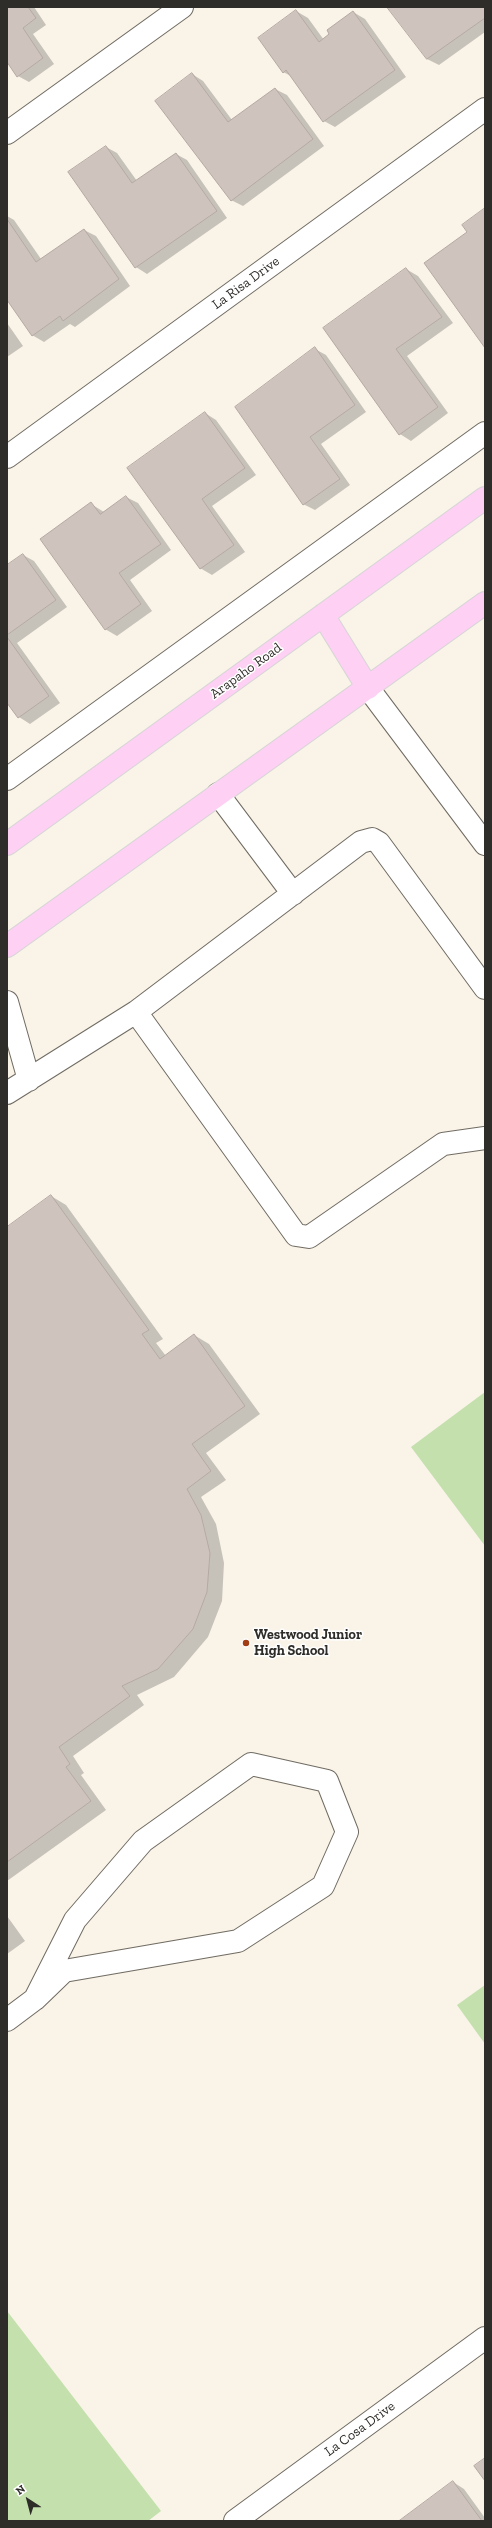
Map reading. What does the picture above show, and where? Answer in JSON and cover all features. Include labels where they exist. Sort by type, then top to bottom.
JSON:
[{"type":"main road","name":"Arapaho Road","points":[[7,844],[485,498]]},
{"type":"main road","points":[[7,946],[485,603]]},
{"type":"main road","points":[[323,615],[368,688]]},
{"type":"street","points":[[7,133],[182,7]]},
{"type":"street","name":"La Risa Drive","points":[[7,457],[485,109]]},
{"type":"street","points":[[7,779],[485,433]]},
{"type":"street","points":[[368,688],[485,844]]},
{"type":"street","points":[[218,794],[293,894]]},
{"type":"street","points":[[7,1093],[136,1012],[361,842],[372,839],[379,843],[485,988]]},
{"type":"street","points":[[7,1002],[28,1080]]},
{"type":"street","points":[[136,1012],[296,1235],[308,1237],[443,1144],[485,1138]]},
{"type":"street","points":[[7,2020],[35,1999],[64,1971],[238,1942],[323,1886],[347,1832],[327,1780],[251,1764],[143,1840],[75,1920],[35,1999]]},
{"type":"street","name":"La Cosa Drive","points":[[235,2521],[485,2338]]},
{"type":"green space","points":[[485,1392],[485,1546],[411,1447]]},
{"type":"green space","points":[[485,1985],[485,2044],[457,2005]]},
{"type":"green space","points":[[7,2311],[161,2511],[148,2521],[7,2521]]},
{"type":"building","points":[[7,7],[28,7],[36,18],[23,28],[43,58],[17,77],[7,62]]},
{"type":"building","points":[[387,7],[485,7],[485,18],[427,59]]},
{"type":"building","points":[[296,10],[319,42],[329,34],[327,30],[353,11],[395,70],[323,122],[286,70],[283,73],[258,38]]},
{"type":"building","points":[[192,73],[228,122],[275,88],[313,139],[231,201],[155,101]]},
{"type":"building","points":[[106,146],[132,183],[176,153],[217,211],[135,268],[68,172]]},
{"type":"building","points":[[485,208],[485,348],[424,263],[467,232],[462,225]]},
{"type":"building","points":[[7,219],[36,262],[84,229],[119,279],[63,321],[60,316],[32,336],[7,300]]},
{"type":"building","points":[[406,268],[442,317],[396,349],[438,407],[399,435],[323,328]]},
{"type":"building","points":[[315,347],[355,405],[310,437],[340,479],[303,505],[235,407]]},
{"type":"building","points":[[205,412],[245,468],[202,499],[234,545],[200,569],[127,468]]},
{"type":"building","points":[[126,496],[161,544],[119,573],[141,604],[105,630],[40,539],[91,502],[100,514]]},
{"type":"building","points":[[23,554],[56,600],[7,635],[7,565]]},
{"type":"building","points":[[7,637],[49,696],[18,718],[7,703]]},
{"type":"building","points":[[51,1195],[149,1330],[142,1334],[160,1359],[194,1334],[245,1406],[192,1444],[211,1471],[187,1489],[201,1515],[210,1553],[207,1592],[193,1629],[158,1669],[122,1686],[130,1696],[59,1747],[70,1764],[66,1767],[91,1801],[7,1862],[7,1227]]},
{"type":"building","points":[[485,2458],[485,2481],[474,2466]]},
{"type":"building","points":[[453,2481],[482,2521],[399,2521]]},
{"type":"place","name":"Westwood Junior High School","points":[[246,1643]]}]
